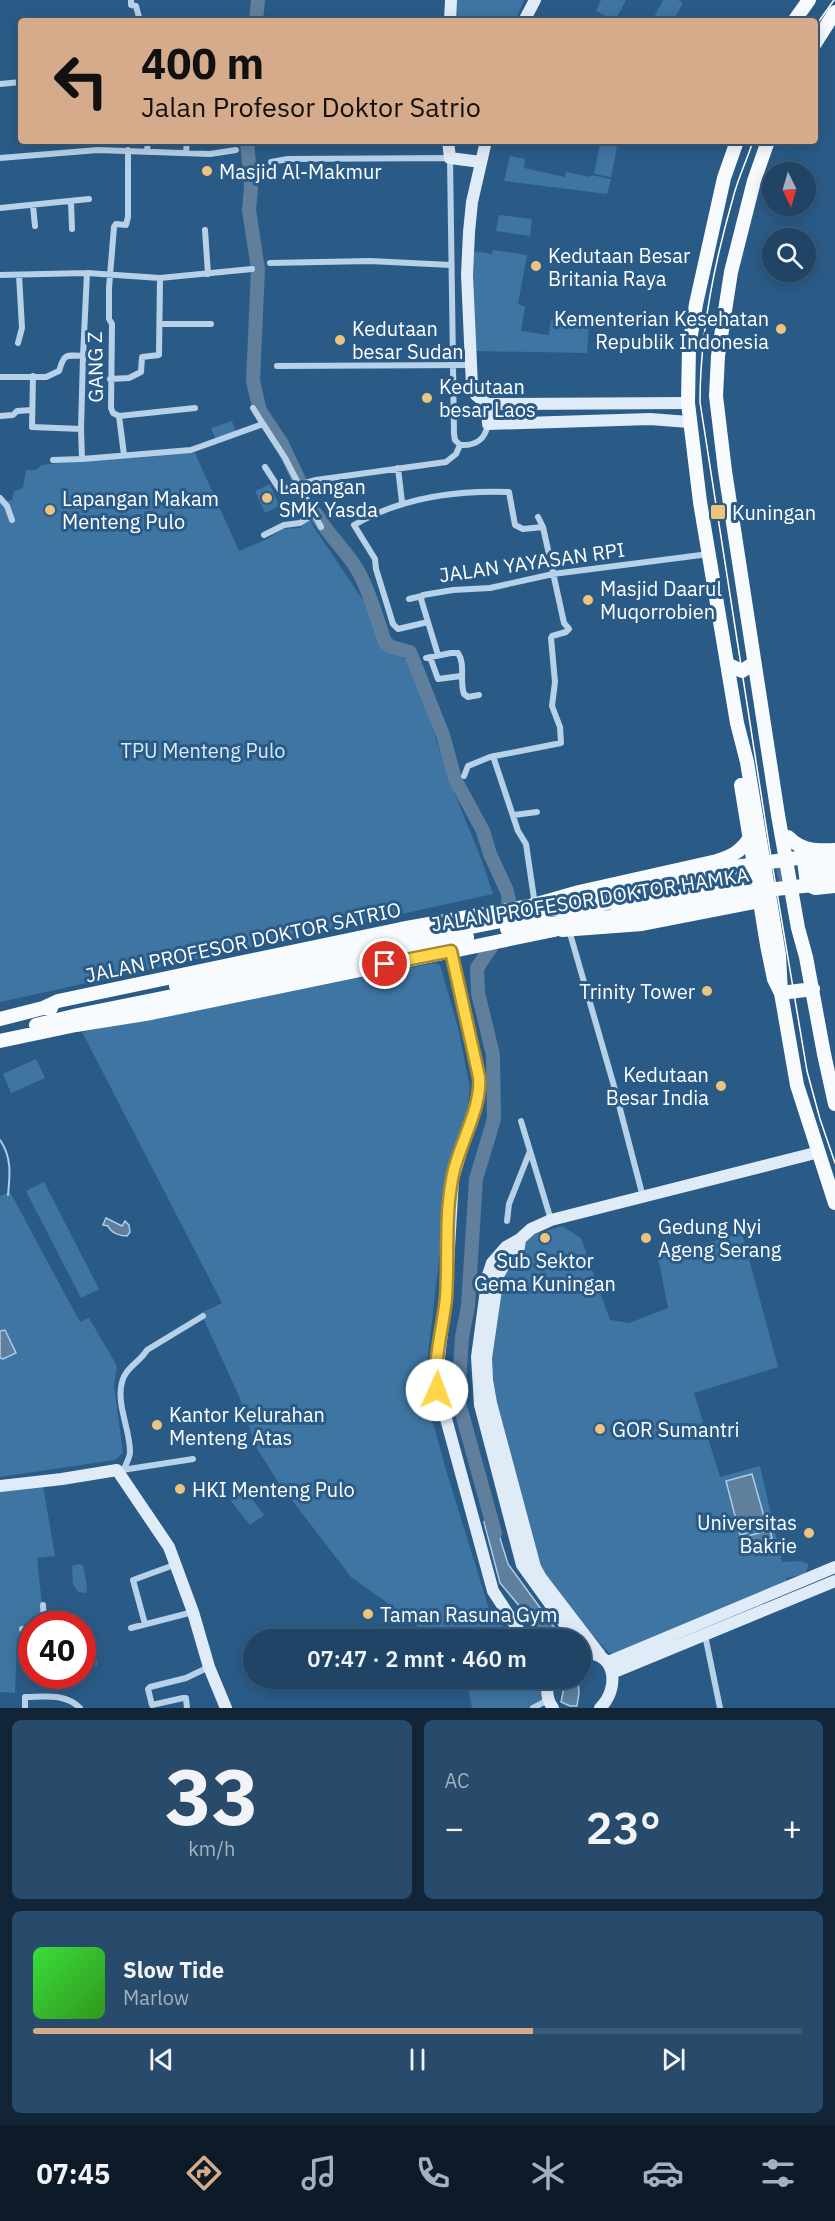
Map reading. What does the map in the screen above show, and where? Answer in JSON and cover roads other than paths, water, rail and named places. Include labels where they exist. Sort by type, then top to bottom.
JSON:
[{"type":"main road","points":[[796,18],[809,0]]},
{"type":"main road","points":[[818,39],[835,12]]},
{"type":"main road","points":[[736,144],[722,188],[696,304],[689,346],[689,422],[727,664],[737,723],[747,762],[779,956],[781,993],[797,1085],[835,1203]]},
{"type":"main road","points":[[767,144],[754,181],[731,272],[722,321],[716,380],[720,436],[770,766],[798,928],[813,989],[835,1104]]},
{"type":"main road","points":[[727,664],[742,671],[754,663]]},
{"type":"main road","points":[[737,723],[737,750],[749,839],[774,979],[781,993]]},
{"type":"main road","points":[[770,766],[779,784],[807,940],[806,957]]},
{"type":"main road","points":[[788,837],[798,847],[835,852]]},
{"type":"main road","points":[[535,905],[579,892],[717,861],[734,855],[749,839]]},
{"type":"main road","points":[[816,876],[812,887],[807,884],[804,860],[818,850]]},
{"type":"main road","name":"JALAN PROFESOR DOKTOR HAMKA","points":[[0,1035],[77,1010],[521,917],[611,892],[711,870],[835,852]]},
{"type":"main road","points":[[717,861],[729,862],[740,868],[743,897],[735,905]]},
{"type":"main road","points":[[801,906],[816,876],[835,864]]},
{"type":"main road","points":[[816,876],[835,874]]},
{"type":"main road","points":[[816,876],[835,885]]},
{"type":"main road","name":"JALAN PROFESOR DOKTOR SATRIO","points":[[0,1041],[76,1025],[151,1013],[554,930],[588,916],[736,880],[570,911],[535,905],[401,929],[58,1001],[43,1008]]},
{"type":"main road","name":"JALAN PROFESOR DOKTOR HAMKA","points":[[43,1008],[77,1010],[507,929],[610,917],[740,893],[835,885]]},
{"type":"main road","points":[[554,930],[642,924],[760,901]]},
{"type":"main road","points":[[781,993],[813,989]]},
{"type":"main road","points":[[0,1019],[43,1008]]},
{"type":"street","points":[[131,0],[131,5],[136,6],[139,18]]},
{"type":"street","points":[[450,18],[451,0]]},
{"type":"street","points":[[526,18],[535,0]]},
{"type":"street","points":[[0,84],[18,82]]},
{"type":"street","points":[[147,151],[148,144]]},
{"type":"street","points":[[186,152],[187,144]]},
{"type":"street","points":[[448,144],[454,434],[455,440],[460,445],[475,444],[487,434],[487,404]]},
{"type":"street","points":[[485,144],[472,202],[467,275],[471,365],[474,390],[479,399],[487,404],[688,403]]},
{"type":"street","points":[[0,158],[98,150],[210,154],[236,150]]},
{"type":"street","name":"GANG Z","points":[[124,455],[119,416],[111,410],[112,324],[109,319],[114,227],[116,224],[126,225],[128,217],[128,150]]},
{"type":"street","points":[[271,162],[288,159],[450,158],[481,162]]},
{"type":"street","points":[[0,208],[89,199]]},
{"type":"street","points":[[71,201],[72,229]]},
{"type":"street","points":[[33,206],[35,226]]},
{"type":"street","points":[[205,230],[208,274]]},
{"type":"street","points":[[270,263],[370,261],[451,265]]},
{"type":"street","points":[[0,275],[87,273],[160,278],[252,269]]},
{"type":"street","points":[[82,459],[81,429],[87,273]]},
{"type":"street","points":[[18,343],[22,328],[19,275]]},
{"type":"street","points":[[110,379],[132,378],[141,372],[142,356],[159,355],[160,278]]},
{"type":"street","points":[[160,324],[211,324]]},
{"type":"street","points":[[0,376],[51,376],[59,370],[62,358],[65,356],[83,356]]},
{"type":"street","points":[[277,366],[471,365]]},
{"type":"street","points":[[33,376],[32,427],[81,429]]},
{"type":"street","points":[[119,416],[195,408]]},
{"type":"street","points":[[253,408],[285,458],[321,527]]},
{"type":"street","points":[[0,416],[32,410]]},
{"type":"street","points":[[488,424],[650,419],[689,422]]},
{"type":"street","points":[[53,460],[191,450],[263,424]]},
{"type":"street","points":[[265,467],[280,490],[307,482],[446,462],[456,454],[460,445]]},
{"type":"street","points":[[398,468],[402,502]]},
{"type":"street","points":[[428,622],[398,629],[393,624],[383,595],[375,559],[354,525],[402,502],[477,490],[509,492],[515,525],[523,528],[543,527]]},
{"type":"street","points":[[0,498],[7,506],[12,520]]},
{"type":"street","points":[[264,534],[286,525],[300,523],[314,514]]},
{"type":"street","points":[[464,776],[468,766],[493,756],[561,743],[560,727],[552,706],[555,682],[551,638],[568,629],[564,623],[543,527],[538,517]]},
{"type":"street","name":"JALAN YAYASAN RPI","points":[[438,655],[422,596],[437,591],[490,588],[553,574],[709,554]]},
{"type":"street","points":[[410,599],[422,596]]},
{"type":"street","points":[[461,676],[438,679],[428,657],[458,653],[462,661],[462,687],[466,696],[479,695]]},
{"type":"street","points":[[493,756],[518,831],[526,844],[535,905]]},
{"type":"street","points":[[514,816],[537,812]]},
{"type":"street","points":[[569,930],[614,1086],[642,1197]]},
{"type":"street","points":[[451,951],[480,1082],[453,1179],[446,1300],[436,1382],[493,1592],[517,1629]]},
{"type":"street","points":[[521,1121],[551,1220]]},
{"type":"street","points":[[507,1221],[508,1204],[531,1151]]},
{"type":"street","points":[[569,1629],[517,1551],[480,1405],[477,1371],[484,1344],[488,1275],[492,1263],[531,1229],[551,1220],[819,1152]]},
{"type":"street","points":[[121,1470],[130,1454],[121,1383],[125,1372],[142,1359],[147,1350],[202,1316]]},
{"type":"street","points":[[0,1486],[193,1460]]},
{"type":"street","points":[[121,1470],[168,1547],[193,1612],[209,1667],[226,1708]]},
{"type":"street","points":[[145,1624],[133,1580],[174,1565]]},
{"type":"street","points":[[704,1628],[835,1567]]},
{"type":"street","points":[[533,1573],[607,1663],[611,1694],[604,1706]]},
{"type":"street","points":[[591,1655],[607,1663],[835,1581]]},
{"type":"street","points":[[43,1605],[43,1611]]},
{"type":"street","points":[[132,1628],[193,1612]]},
{"type":"street","points":[[704,1628],[720,1708]]},
{"type":"street","points":[[187,1708],[186,1698],[151,1707],[148,1689],[186,1678],[209,1667]]},
{"type":"street","points":[[533,1708],[550,1705],[549,1689]]},
{"type":"street","points":[[25,1708],[25,1697],[50,1696],[59,1696],[74,1702],[80,1708]]},
{"type":"waterway","points":[[256,18],[258,0]]},
{"type":"waterway","points":[[247,144],[251,188],[249,210],[258,269],[253,381],[260,411],[282,444],[299,480]]},
{"type":"waterway","points":[[316,514],[358,571],[370,597],[385,642],[391,647],[410,652],[443,735],[455,779],[483,831],[490,854],[507,891],[509,900],[506,909]]},
{"type":"waterway","points":[[491,947],[477,968],[478,993],[493,1055],[494,1119],[476,1179],[468,1306],[462,1337],[458,1399],[495,1533]]},
{"type":"waterway","points":[[0,1140],[7,1153],[10,1173],[8,1195]]},
{"type":"tunnel","points":[[735,875],[814,865]]},
{"type":"tunnel","points":[[737,885],[815,875]]},
{"type":"tram line","points":[[818,22],[834,0]]},
{"type":"tram line","points":[[752,144],[735,191],[714,273],[702,350],[700,402],[769,845],[807,1071],[835,1163]]},
{"type":"place","name":"Masjid Al-Makmur","points":[[207,171]]},
{"type":"place","name":"Kedutaan Besar Britania Raya","points":[[536,266]]},
{"type":"place","name":"Kementerian Kesehatan Republik Indonesia","points":[[781,329]]},
{"type":"place","name":"Kedutaan besar Sudan","points":[[340,340]]},
{"type":"place","name":"Kedutaan besar Laos","points":[[427,398]]},
{"type":"place","name":"Lapangan SMK Yasda","points":[[267,498]]},
{"type":"place","name":"Lapangan Makam Menteng Pulo","points":[[50,510]]},
{"type":"place","name":"Kuningan","points":[[718,512]]},
{"type":"place","name":"Masjid Daarul Muqorrobien","points":[[588,600]]},
{"type":"place","name":"Trinity Tower","points":[[707,991]]},
{"type":"place","name":"Kedutaan Besar India","points":[[721,1086]]},
{"type":"place","name":"Sub Sektor Gema Kuningan","points":[[545,1238]]},
{"type":"place","name":"Gedung Nyi Ageng Serang","points":[[646,1238]]},
{"type":"place","name":"Kantor Kelurahan Menteng Atas","points":[[157,1425]]},
{"type":"place","name":"GOR Sumantri","points":[[600,1429]]},
{"type":"place","name":"HKI Menteng Pulo","points":[[180,1489]]},
{"type":"place","name":"Universitas Bakrie","points":[[809,1533]]},
{"type":"place","name":"Taman Rasuna Gym","points":[[368,1614]]},
{"type":"park label","name":"TPU Menteng Pulo","points":[[203,750]]}]
